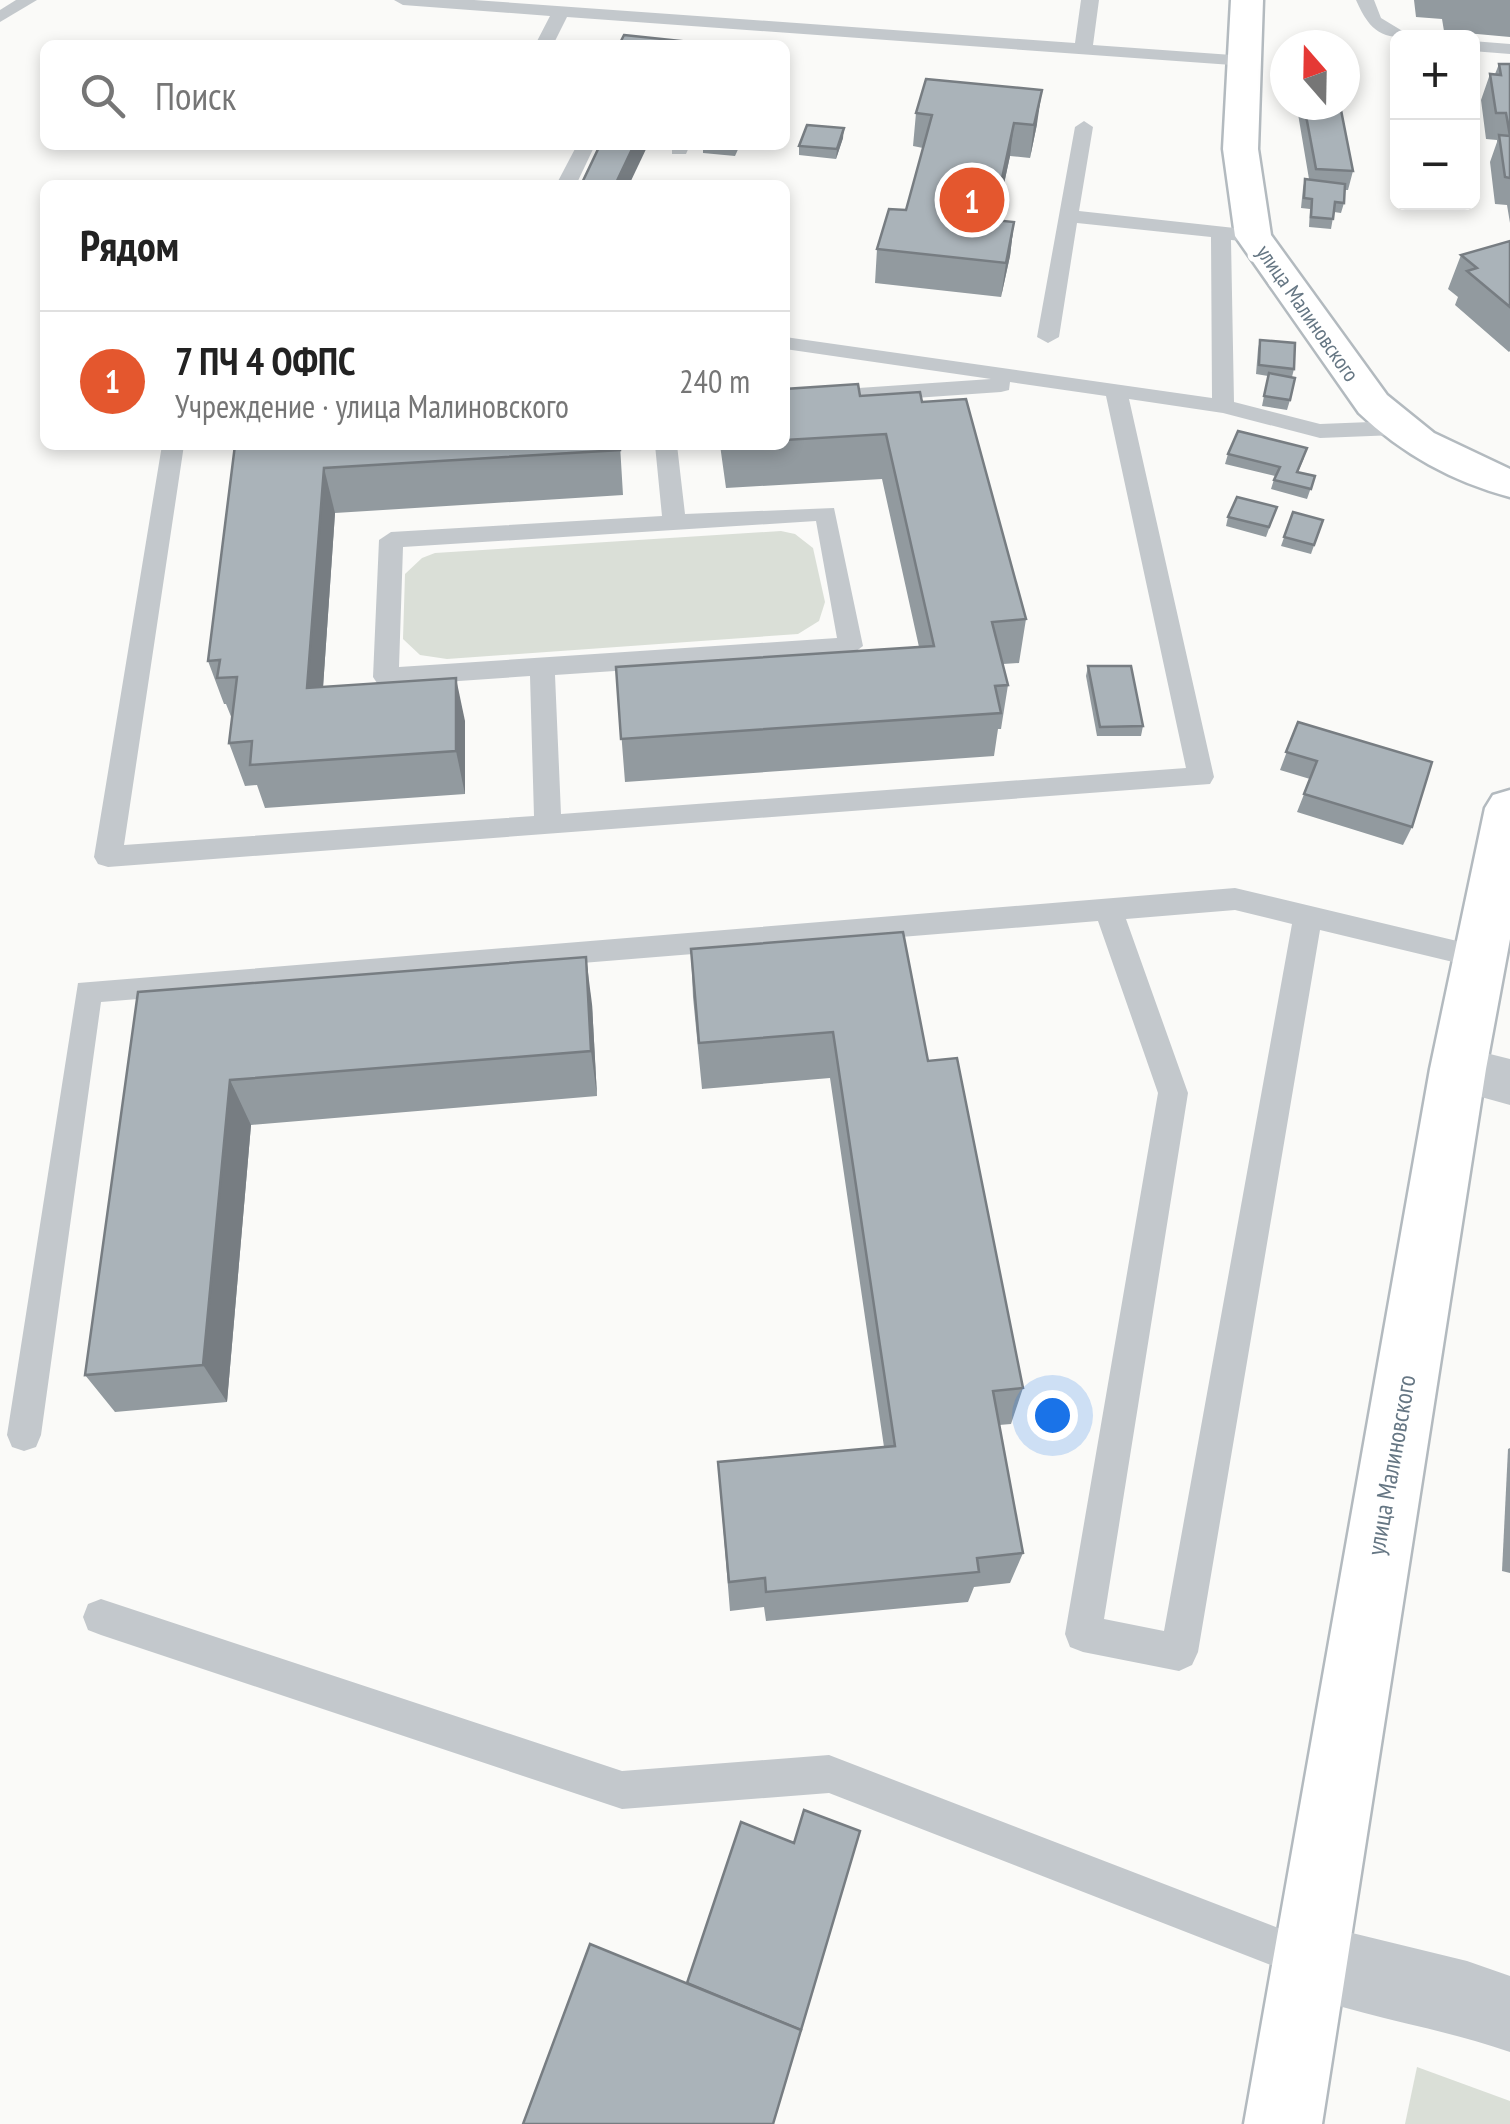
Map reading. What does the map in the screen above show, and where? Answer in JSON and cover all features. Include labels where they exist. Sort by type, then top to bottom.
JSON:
[{"type":"street","name":"улица Малиновского","points":[[1247,0],[1243,204],[1237,234],[1396,428],[1434,453],[1510,484]]},
{"type":"street","name":"улица Малиновского","points":[[1283,2124],[1308,1959],[1484,1075],[1478,957],[1510,808]]},
{"type":"street","points":[[1308,1959],[1467,1999],[1510,2014]]},
{"type":"lane","points":[[0,17],[28,0]]},
{"type":"lane","points":[[404,0],[560,13],[604,8],[680,22],[1246,61]]},
{"type":"lane","points":[[680,22],[689,0]]},
{"type":"lane","points":[[1083,50],[1090,0]]},
{"type":"lane","points":[[1365,0],[1374,22],[1390,30]]},
{"type":"lane","points":[[546,40],[560,13]]},
{"type":"lane","points":[[726,40],[733,26]]},
{"type":"lane","points":[[1480,47],[1510,49]]},
{"type":"lane","points":[[1048,337],[1084,127]]},
{"type":"lane","points":[[568,180],[584,150]]},
{"type":"lane","points":[[1069,216],[1237,234],[1223,406]]},
{"type":"lane","points":[[790,344],[1223,406],[1320,431],[1396,428]]},
{"type":"lane","points":[[790,400],[987,388],[1036,378]]},
{"type":"lane","points":[[173,450],[108,857],[1201,778],[1116,390]]},
{"type":"lane","points":[[667,450],[674,522]]},
{"type":"lane","points":[[826,513],[851,646],[542,667],[386,677],[391,540],[826,513]]},
{"type":"lane","points":[[542,667],[548,825]]},
{"type":"lane","points":[[24,1435],[88,992],[1235,899],[1478,957]]},
{"type":"lane","points":[[1108,909],[1173,1093],[1083,1634],[1179,1652],[1308,916]]},
{"type":"lane","points":[[101,1617],[622,1790],[829,1774],[1308,1959]]},
{"type":"shaded area","points":[[781,531],[795,534],[813,548],[825,602],[819,621],[798,634],[447,659],[420,655],[403,639],[405,574],[422,558],[435,553]]},
{"type":"shaded area","points":[[1417,2067],[1510,2101],[1510,2124],[1405,2124]]},
{"type":"building","points":[[624,35],[672,40],[622,40]]},
{"type":"building","points":[[1499,64],[1510,64],[1510,136],[1506,113],[1496,113],[1490,74],[1501,75]]},
{"type":"building","points":[[926,79],[1042,90],[1034,125],[1014,123],[993,220],[1014,222],[1006,263],[877,249],[889,209],[906,210],[932,115],[916,113]]},
{"type":"building","points":[[1307,120],[1343,120],[1353,171],[1316,169]]},
{"type":"building","points":[[807,125],[844,128],[837,149],[799,146]]},
{"type":"building","points":[[1499,135],[1510,136],[1510,178],[1505,177]]},
{"type":"building","points":[[598,150],[632,150],[617,180],[583,180]]},
{"type":"building","points":[[1305,179],[1345,184],[1344,203],[1335,202],[1333,219],[1311,217],[1312,199],[1304,198]]},
{"type":"building","points":[[1510,241],[1510,307],[1467,271],[1477,268],[1461,255]]},
{"type":"building","points":[[1260,340],[1295,343],[1294,369],[1259,365]]},
{"type":"building","points":[[1269,373],[1295,378],[1290,400],[1264,396]]},
{"type":"building","points":[[858,384],[860,396],[920,392],[922,402],[966,399],[1026,619],[992,622],[1008,685],[995,686],[1001,713],[621,739],[616,667],[934,646],[886,434],[790,440],[790,389]]},
{"type":"building","points":[[1238,431],[1307,448],[1297,472],[1315,476],[1311,489],[1274,480],[1280,467],[1228,454]]},
{"type":"building","points":[[234,450],[620,450],[324,468],[307,688],[456,678],[456,751],[250,765],[252,741],[229,743],[237,677],[217,678],[220,660],[208,661]]},
{"type":"building","points":[[1237,497],[1277,507],[1269,527],[1228,517]]},
{"type":"building","points":[[1293,512],[1323,520],[1314,545],[1284,537]]},
{"type":"building","points":[[1088,666],[1131,666],[1143,726],[1100,727]]},
{"type":"building","points":[[1298,722],[1432,762],[1412,827],[1304,794],[1317,761],[1286,752]]},
{"type":"building","points":[[903,932],[928,1061],[957,1058],[1023,1388],[993,1391],[1023,1553],[977,1558],[979,1572],[766,1592],[765,1578],[729,1582],[718,1462],[895,1446],[833,1032],[699,1043],[691,949]]},
{"type":"building","points":[[586,957],[591,1051],[230,1080],[203,1365],[85,1375],[138,992]]},
{"type":"building","points":[[804,1810],[860,1831],[801,2030],[687,1983],[741,1822],[794,1843]]},
{"type":"building","points":[[590,1944],[801,2030],[773,2124],[523,2124]]},
{"type":"place","name":"7 ПЧ 4 ОФПС","points":[[972,200]]}]
